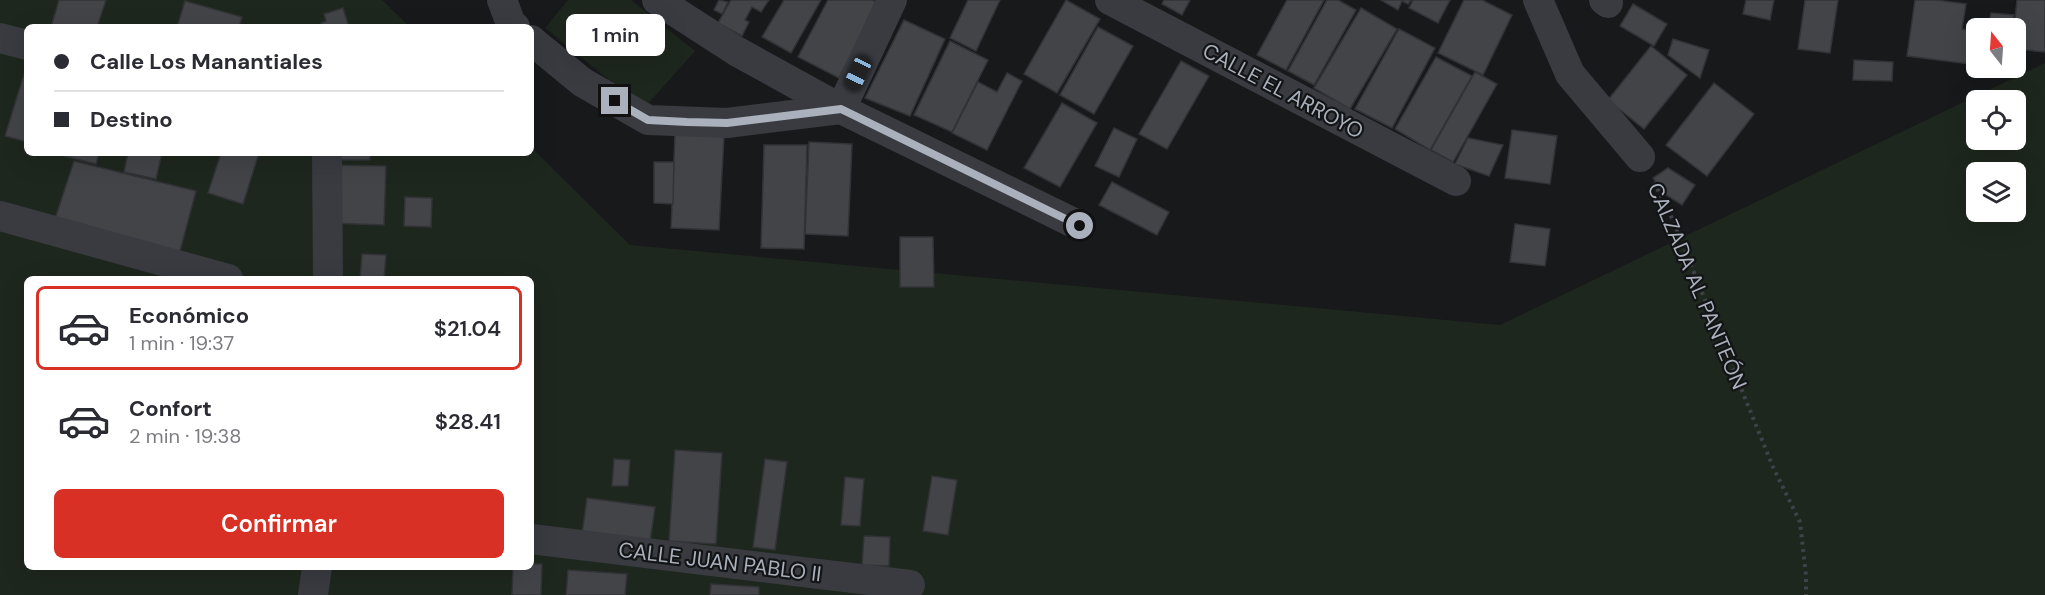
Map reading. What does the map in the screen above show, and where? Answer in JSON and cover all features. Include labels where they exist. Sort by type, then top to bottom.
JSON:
[{"type":"street","points":[[502,0],[512,24]]},
{"type":"street","points":[[657,0],[736,51],[841,109],[1080,226]]},
{"type":"street","points":[[841,109],[892,0]]},
{"type":"street","name":"CALLE EL ARROYO","points":[[1110,0],[1456,182]]},
{"type":"street","name":"CALZADA AL PANTEÓN","points":[[1538,0],[1570,74],[1640,157]]},
{"type":"street","points":[[0,38],[24,44]]},
{"type":"street","points":[[534,42],[582,82],[648,120],[727,123],[841,109]]},
{"type":"street","points":[[327,156],[328,276]]},
{"type":"street","points":[[0,216],[217,276]]},
{"type":"street","name":"CALLE JUAN PABLO II","points":[[534,539],[910,585]]},
{"type":"street","points":[[313,595],[317,570]]},
{"type":"path","name":"CALZADA AL PANTEÓN","points":[[1640,157],[1671,216],[1773,466],[1800,522],[1806,595]]},
{"type":"shaded area","points":[[0,0],[382,0],[407,24],[24,24],[24,156],[534,156],[534,150],[630,245],[1500,325],[1966,101],[1966,150],[2026,150],[2026,90],[1989,90],[2014,78],[2026,78],[2026,72],[2045,63],[2045,595],[0,595]]},
{"type":"shaded area","points":[[568,0],[631,0],[695,51],[644,108],[545,28]]},
{"type":"building","points":[[59,0],[106,0],[98,24],[52,24]]},
{"type":"building","points":[[719,0],[728,2],[722,14],[714,10]]},
{"type":"building","points":[[731,0],[769,0],[761,12],[752,7],[745,20],[749,22],[742,36],[718,23]]},
{"type":"building","points":[[784,0],[821,0],[791,53],[762,37]]},
{"type":"building","points":[[828,0],[872,0],[878,3],[839,78],[798,57]]},
{"type":"building","points":[[968,0],[1000,0],[976,51],[950,38]]},
{"type":"building","points":[[1066,0],[1100,19],[1057,93],[1024,74]]},
{"type":"building","points":[[1164,0],[1190,0],[1182,15],[1162,4]]},
{"type":"building","points":[[1287,0],[1324,0],[1286,70],[1257,55]]},
{"type":"building","points":[[1327,0],[1338,0],[1356,10],[1314,85],[1288,71]]},
{"type":"building","points":[[1381,0],[1411,0],[1408,4],[1402,1],[1398,10]]},
{"type":"building","points":[[1413,0],[1450,0],[1438,23],[1409,8]]},
{"type":"building","points":[[1464,0],[1482,0],[1512,15],[1483,75],[1438,53]]},
{"type":"building","points":[[1746,0],[1774,0],[1770,20],[1743,14]]},
{"type":"building","points":[[1805,0],[1838,0],[1830,53],[1798,49]]},
{"type":"building","points":[[1915,0],[1966,4],[1962,29],[1966,30],[1966,64],[1907,56]]},
{"type":"building","points":[[2017,0],[2045,0],[2045,52],[2026,50],[2026,18],[2015,18]]},
{"type":"building","points":[[185,1],[242,17],[240,24],[178,24]]},
{"type":"building","points":[[1633,4],[1667,24],[1654,46],[1620,26]]},
{"type":"building","points":[[343,8],[348,24],[321,24],[326,21],[324,14]]},
{"type":"building","points":[[1361,8],[1397,29],[1350,109],[1314,88]]},
{"type":"building","points":[[1991,13],[2014,15],[2014,18],[1990,18]]},
{"type":"building","points":[[904,20],[945,39],[910,116],[865,98]]},
{"type":"building","points":[[1098,27],[1133,46],[1094,114],[1060,95]]},
{"type":"building","points":[[1399,29],[1435,48],[1392,128],[1355,109]]},
{"type":"building","points":[[1673,39],[1709,50],[1700,78],[1668,55]]},
{"type":"building","points":[[950,41],[988,60],[952,132],[914,115]]},
{"type":"building","points":[[1651,46],[1687,75],[1644,129],[1608,100]]},
{"type":"building","points":[[1436,57],[1472,76],[1430,150],[1395,129]]},
{"type":"building","points":[[1854,60],[1893,62],[1892,81],[1853,80]]},
{"type":"building","points":[[1181,61],[1209,76],[1167,149],[1139,134]]},
{"type":"building","points":[[1475,72],[1497,84],[1453,162],[1431,150]]},
{"type":"building","points":[[1007,73],[1022,81],[987,150],[952,133],[978,82],[997,92]]},
{"type":"building","points":[[24,74],[24,141],[5,136]]},
{"type":"building","points":[[1714,83],[1754,114],[1707,176],[1666,145]]},
{"type":"building","points":[[1062,103],[1097,123],[1060,187],[1024,168]]},
{"type":"building","points":[[1114,128],[1137,139],[1119,177],[1095,166]]},
{"type":"building","points":[[1512,130],[1557,136],[1550,184],[1505,178]]},
{"type":"building","points":[[675,134],[724,136],[719,230],[671,228]]},
{"type":"building","points":[[1468,138],[1503,145],[1489,176],[1455,164]]},
{"type":"building","points":[[809,142],[852,144],[848,236],[805,234]]},
{"type":"building","points":[[764,145],[807,145],[804,249],[761,248]]},
{"type":"building","points":[[64,156],[98,156],[96,164]]},
{"type":"building","points":[[127,156],[161,156],[156,179],[124,172]]},
{"type":"building","points":[[220,156],[258,156],[243,204],[208,193]]},
{"type":"building","points":[[330,156],[370,156],[370,160],[330,160]]},
{"type":"building","points":[[74,161],[196,191],[179,255],[54,222]]},
{"type":"building","points":[[654,162],[674,162],[673,204],[654,203]]},
{"type":"building","points":[[331,165],[386,166],[384,225],[328,223]]},
{"type":"building","points":[[1668,168],[1695,185],[1682,205],[1663,193],[1653,178]]},
{"type":"building","points":[[1112,182],[1169,212],[1157,235],[1099,205]]},
{"type":"building","points":[[405,197],[432,198],[431,227],[404,226]]},
{"type":"building","points":[[1515,224],[1550,229],[1545,266],[1510,262]]},
{"type":"building","points":[[900,237],[933,237],[934,287],[900,287]]},
{"type":"building","points":[[362,254],[386,255],[384,276],[360,276]]},
{"type":"building","points":[[675,450],[722,453],[716,544],[669,541]]},
{"type":"building","points":[[614,459],[630,460],[628,486],[612,486]]},
{"type":"building","points":[[765,459],[787,462],[775,550],[753,547]]},
{"type":"building","points":[[932,476],[957,480],[948,535],[923,531]]},
{"type":"building","points":[[845,477],[864,479],[860,526],[841,525]]},
{"type":"building","points":[[587,498],[655,507],[650,542],[582,534]]},
{"type":"building","points":[[864,536],[890,537],[889,566],[862,565]]},
{"type":"building","points":[[534,564],[542,564],[541,595],[512,595],[513,570],[534,570]]},
{"type":"building","points":[[568,570],[627,574],[625,595],[566,595]]},
{"type":"building","points":[[711,584],[759,587],[759,595],[710,595]]},
{"type":"route","points":[[615,101],[648,120],[687,122],[727,123],[841,109],[1080,226]]}]
